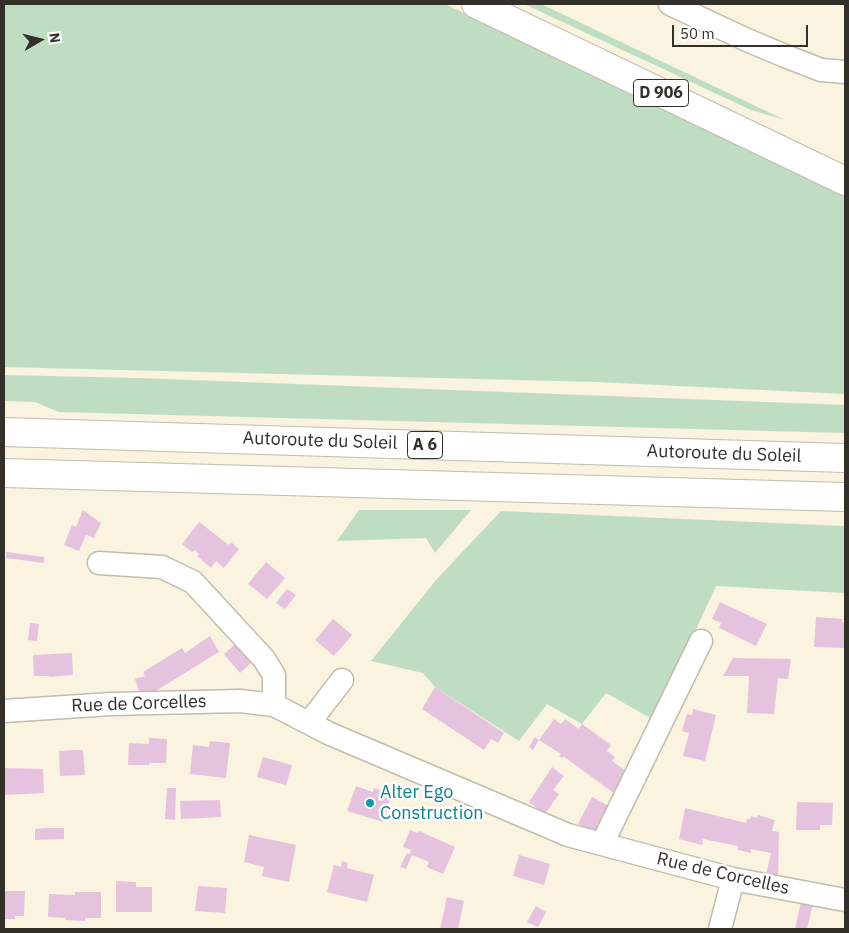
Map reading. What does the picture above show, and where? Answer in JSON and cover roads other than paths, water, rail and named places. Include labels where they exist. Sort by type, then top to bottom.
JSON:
[{"type":"main road","name":"D 906","points":[[476,4],[845,181]]},
{"type":"main road","name":"Autoroute du Soleil","points":[[4,432],[845,458]]},
{"type":"main road","name":"A 6","points":[[4,473],[845,497]]},
{"type":"street","points":[[670,4],[784,56],[821,70],[845,72]]},
{"type":"street","points":[[99,563],[162,567],[193,582],[264,659],[274,675],[274,705]]},
{"type":"street","points":[[602,844],[701,641]]},
{"type":"street","points":[[309,723],[342,680]]},
{"type":"street","name":"Rue de Corcelles","points":[[4,711],[111,704],[230,701],[274,705],[328,733],[568,835],[733,879],[845,900]]},
{"type":"street","points":[[720,929],[733,879]]},
{"type":"place","name":"Alter Ego Construction","points":[[370,803]]}]
